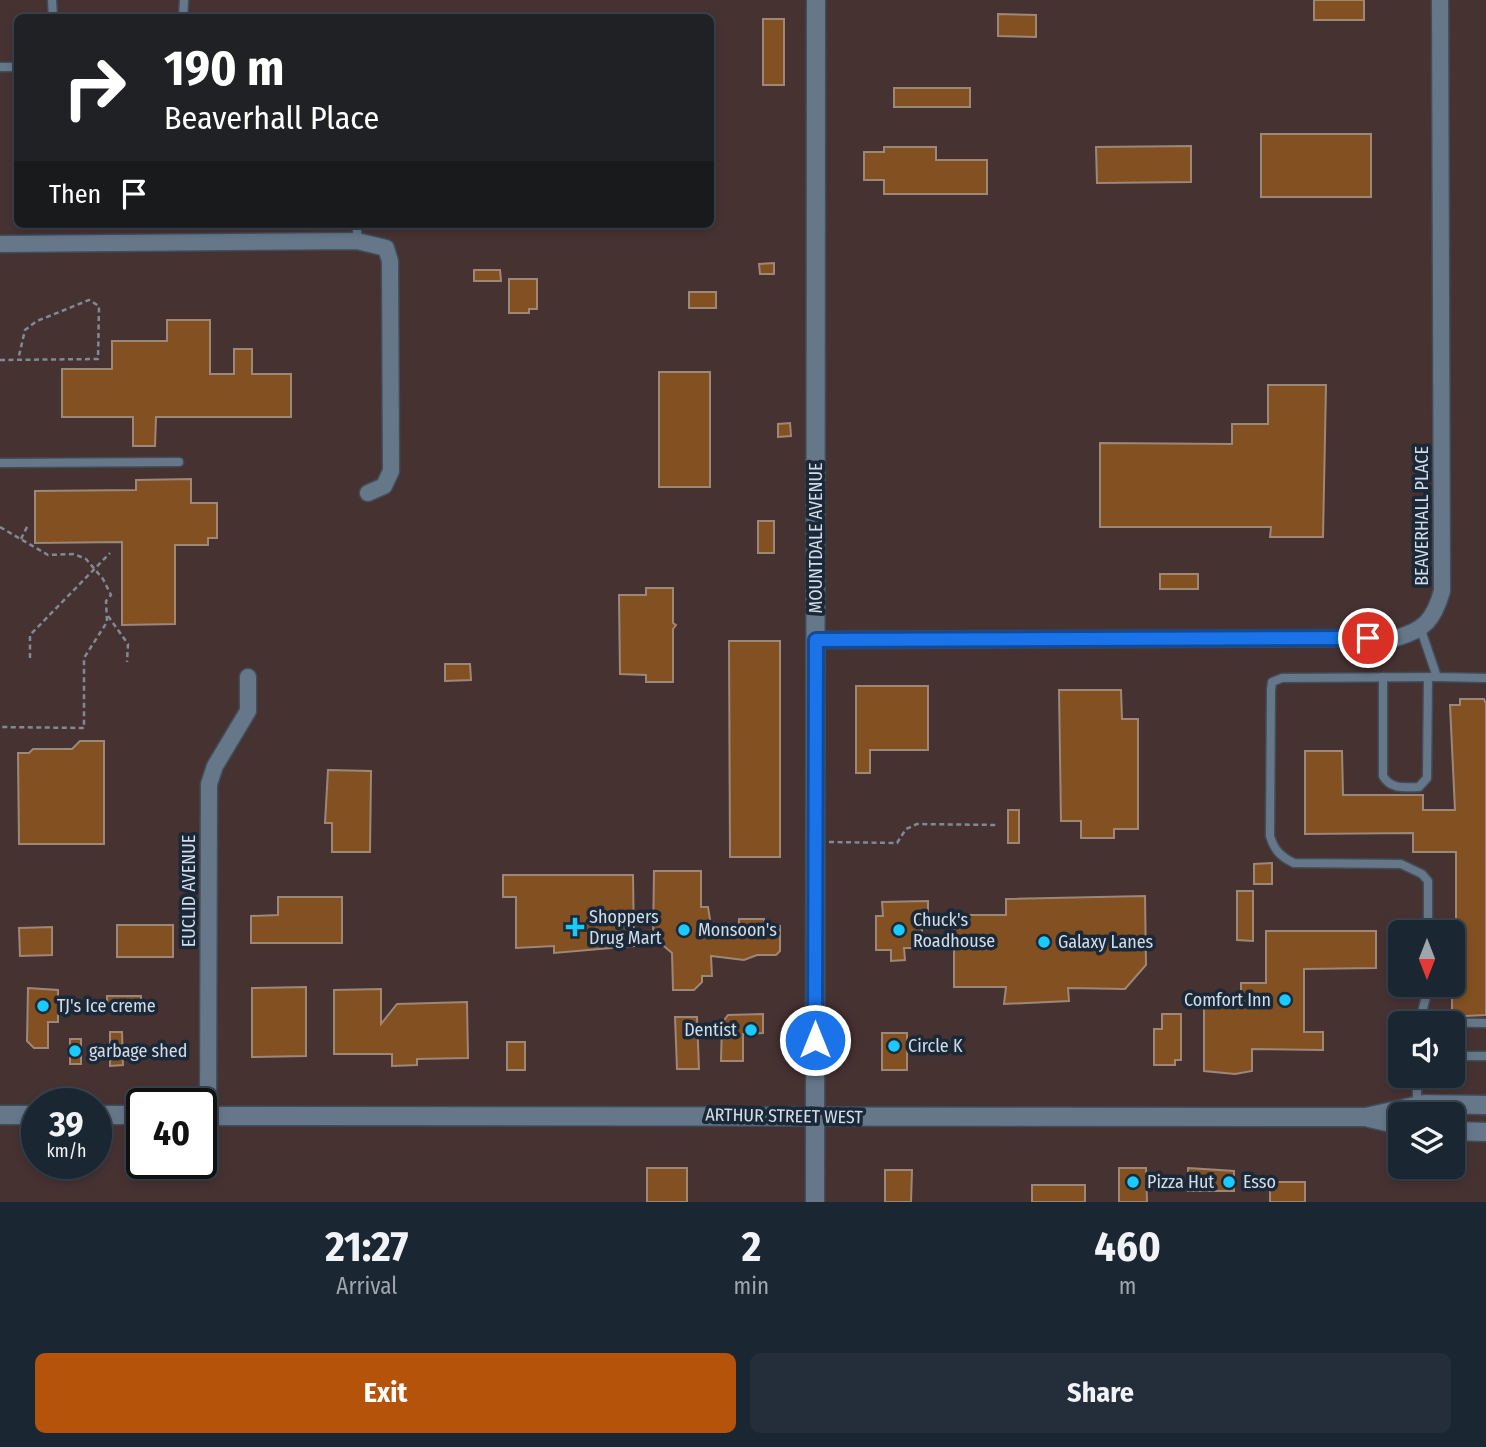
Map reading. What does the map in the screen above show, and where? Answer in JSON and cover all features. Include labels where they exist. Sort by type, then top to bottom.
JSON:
[{"type":"main road","name":"MOUNTDALE AVENUE","points":[[815,1202],[816,0]]},
{"type":"main road","name":"ARTHUR STREET WEST","points":[[1465,1105],[1486,1105]]},
{"type":"main road","name":"ARTHUR STREET WEST","points":[[217,1116],[1366,1117],[1388,1112]]},
{"type":"main road","points":[[0,1115],[21,1115]]},
{"type":"main road","name":"ARTHUR STREET WEST","points":[[1366,1117],[1388,1122]]},
{"type":"main road","points":[[1465,1131],[1486,1132]]},
{"type":"street","name":"BEAVERHALL PLACE","points":[[1421,630],[1436,610],[1442,591],[1440,0]]},
{"type":"street","points":[[0,244],[357,241],[386,248],[390,261],[391,471],[384,486],[369,493]]},
{"type":"street","points":[[816,640],[1396,638],[1421,630]]},
{"type":"street","name":"EUCLID AVENUE","points":[[205,1088],[209,784],[215,766],[248,711],[248,677]]},
{"type":"lane","points":[[357,228],[357,241]]},
{"type":"lane","points":[[0,463],[179,462]]},
{"type":"lane","points":[[1383,677],[1383,776],[1387,783],[1395,787],[1419,787],[1427,778],[1432,677],[1421,630]]},
{"type":"lane","points":[[1428,920],[1428,881],[1413,868],[1401,864],[1294,863],[1282,858],[1273,847],[1270,836],[1272,682],[1282,678],[1486,678]]},
{"type":"lane","points":[[1465,1023],[1486,1023]]},
{"type":"lane","points":[[1465,1056],[1486,1056]]},
{"type":"path","points":[[0,360],[18,360],[98,359],[99,306],[89,300],[37,321],[25,330],[18,360]]},
{"type":"path","points":[[22,539],[28,525]]},
{"type":"path","points":[[0,527],[48,555],[74,554],[86,559],[96,569],[111,595],[106,601],[107,622],[84,658],[84,728],[0,727]]},
{"type":"path","points":[[30,658],[30,635],[110,553]]},
{"type":"path","points":[[106,614],[128,644],[127,662]]},
{"type":"path","points":[[815,842],[897,843],[906,828],[917,824],[997,825]]},
{"type":"shaded area","points":[[0,0],[1486,0],[1486,1202],[0,1202]]},
{"type":"building","points":[[1314,0],[1364,0],[1364,20],[1314,20]]},
{"type":"building","points":[[998,14],[1036,15],[1036,37],[998,36]]},
{"type":"building","points":[[763,19],[784,19],[784,85],[763,85]]},
{"type":"building","points":[[894,88],[970,88],[970,107],[894,107]]},
{"type":"building","points":[[1261,134],[1371,134],[1371,197],[1261,197]]},
{"type":"building","points":[[1191,146],[1191,182],[1097,183],[1096,147]]},
{"type":"building","points":[[884,147],[936,147],[936,160],[987,160],[987,194],[884,194],[884,180],[864,180],[864,152],[884,152]]},
{"type":"building","points":[[774,263],[774,274],[760,274],[759,264]]},
{"type":"building","points":[[474,270],[500,270],[501,281],[474,281]]},
{"type":"building","points":[[509,279],[537,279],[537,309],[529,309],[529,313],[509,313]]},
{"type":"building","points":[[689,292],[716,292],[716,308],[689,308]]},
{"type":"building","points":[[167,320],[210,320],[210,374],[234,374],[234,349],[252,349],[252,374],[291,374],[291,417],[156,417],[155,446],[133,446],[133,417],[62,417],[62,369],[112,369],[112,341],[167,341]]},
{"type":"building","points":[[659,372],[710,372],[710,487],[659,487]]},
{"type":"building","points":[[1268,385],[1326,385],[1323,537],[1270,537],[1271,527],[1100,527],[1100,443],[1232,444],[1232,424],[1268,424]]},
{"type":"building","points":[[790,423],[791,436],[778,437],[778,424]]},
{"type":"building","points":[[191,479],[191,503],[217,503],[217,538],[208,538],[208,545],[175,545],[175,624],[122,625],[122,542],[35,543],[35,491],[136,490],[136,480]]},
{"type":"building","points":[[758,521],[774,521],[774,553],[758,553]]},
{"type":"building","points":[[1160,574],[1198,574],[1198,589],[1160,589]]},
{"type":"building","points":[[646,588],[673,588],[673,623],[676,625],[673,629],[673,682],[646,682],[646,675],[620,674],[619,595],[646,595]]},
{"type":"building","points":[[729,641],[780,641],[780,857],[730,857]]},
{"type":"building","points":[[445,664],[470,664],[471,680],[445,681]]},
{"type":"building","points":[[856,686],[928,686],[928,750],[870,750],[870,773],[856,773]]},
{"type":"building","points":[[1059,690],[1121,690],[1122,719],[1138,719],[1138,829],[1114,829],[1114,838],[1081,838],[1081,821],[1061,821]]},
{"type":"building","points":[[1460,699],[1484,699],[1486,704],[1486,1015],[1465,1016],[1465,1011],[1452,1010],[1452,998],[1465,998],[1465,920],[1456,920],[1456,852],[1413,852],[1413,833],[1305,834],[1305,751],[1342,751],[1343,795],[1423,795],[1423,810],[1455,810],[1450,705],[1460,705]]},
{"type":"building","points":[[80,741],[104,741],[104,844],[19,844],[18,753],[29,753],[33,749],[72,749]]},
{"type":"building","points":[[328,770],[371,771],[370,852],[332,852],[332,823],[325,823]]},
{"type":"building","points":[[1008,810],[1019,810],[1019,843],[1008,843]]},
{"type":"building","points":[[1272,863],[1272,884],[1254,884],[1254,864]]},
{"type":"building","points":[[654,871],[701,871],[701,907],[708,907],[711,926],[739,926],[739,919],[764,919],[764,926],[780,926],[780,951],[776,955],[757,955],[744,960],[711,956],[712,976],[702,976],[702,982],[694,990],[673,990],[672,953],[658,941],[653,941]]},
{"type":"building","name":"Shoppers Drug Mart","points":[[503,875],[633,875],[634,946],[554,953],[554,946],[516,948],[516,897],[503,897]]},
{"type":"building","points":[[1237,891],[1253,891],[1253,941],[1237,940]]},
{"type":"building","points":[[1145,896],[1146,965],[1125,989],[1068,988],[1069,1001],[1004,1004],[1006,987],[954,987],[954,915],[1006,915],[1006,899]]},
{"type":"building","points":[[278,897],[342,897],[342,943],[251,943],[251,916],[278,915]]},
{"type":"building","name":"Chuck's Roadhouse","points":[[928,901],[928,927],[922,927],[922,933],[914,933],[914,948],[904,948],[905,960],[891,961],[891,950],[876,950],[876,916],[883,916],[882,902]]},
{"type":"building","points":[[117,925],[173,925],[173,957],[117,957]]},
{"type":"building","points":[[52,927],[52,955],[20,956],[19,928]]},
{"type":"building","name":"Comfort Inn","points":[[1266,931],[1376,931],[1376,968],[1304,969],[1304,1032],[1323,1032],[1323,1050],[1252,1049],[1252,1071],[1235,1074],[1204,1071],[1204,995],[1241,994],[1241,983],[1266,983]]},
{"type":"building","points":[[306,987],[306,1056],[252,1057],[252,988]]},
{"type":"building","name":"TJ's Ice creme","points":[[28,988],[58,990],[58,1022],[48,1022],[48,1048],[34,1048],[27,1041]]},
{"type":"building","points":[[381,989],[381,1024],[397,1004],[467,1002],[468,1058],[417,1059],[417,1065],[392,1066],[392,1054],[334,1054],[334,990]]},
{"type":"building","points":[[107,996],[141,996],[141,1008],[107,1009]]},
{"type":"building","points":[[763,1014],[763,1033],[743,1034],[743,1061],[721,1061],[722,1023],[728,1015]]},
{"type":"building","points":[[1162,1014],[1181,1014],[1181,1060],[1175,1060],[1175,1065],[1154,1065],[1154,1029],[1162,1029]]},
{"type":"building","points":[[675,1017],[697,1017],[699,1069],[677,1069]]},
{"type":"building","points":[[110,1032],[122,1032],[123,1065],[110,1066]]},
{"type":"building","name":"Circle K","points":[[882,1033],[907,1033],[907,1070],[882,1070]]},
{"type":"building","name":"garbage shed","points":[[70,1039],[81,1039],[81,1064],[70,1064]]},
{"type":"building","points":[[507,1042],[525,1042],[525,1070],[507,1070]]},
{"type":"building","points":[[647,1168],[687,1168],[687,1202],[647,1202]]},
{"type":"building","name":"Pizza Hut","points":[[1119,1168],[1146,1168],[1147,1202],[1119,1202]]},
{"type":"building","points":[[1188,1168],[1234,1171],[1234,1191],[1188,1191]]},
{"type":"building","points":[[885,1170],[912,1170],[911,1202],[885,1202]]},
{"type":"building","points":[[1270,1182],[1305,1182],[1305,1202],[1270,1202]]},
{"type":"building","points":[[1032,1185],[1085,1185],[1085,1202],[1032,1202]]},
{"type":"place","name":"Shoppers Drug Mart","points":[[575,927]]},
{"type":"place","name":"Monsoon's","points":[[684,930]]},
{"type":"place","name":"Chuck's Roadhouse","points":[[899,930]]},
{"type":"place","name":"Galaxy Lanes","points":[[1044,942]]},
{"type":"place","name":"Comfort Inn","points":[[1285,1000]]},
{"type":"place","name":"TJ's Ice creme","points":[[43,1006]]},
{"type":"place","name":"Dentist","points":[[751,1030]]},
{"type":"place","name":"Circle K","points":[[894,1046]]},
{"type":"place","name":"garbage shed","points":[[75,1051]]},
{"type":"place","name":"Pizza Hut","points":[[1133,1182]]},
{"type":"place","name":"Esso","points":[[1229,1182]]},
{"type":"route","points":[[815,1040],[816,640],[1368,638]]}]
